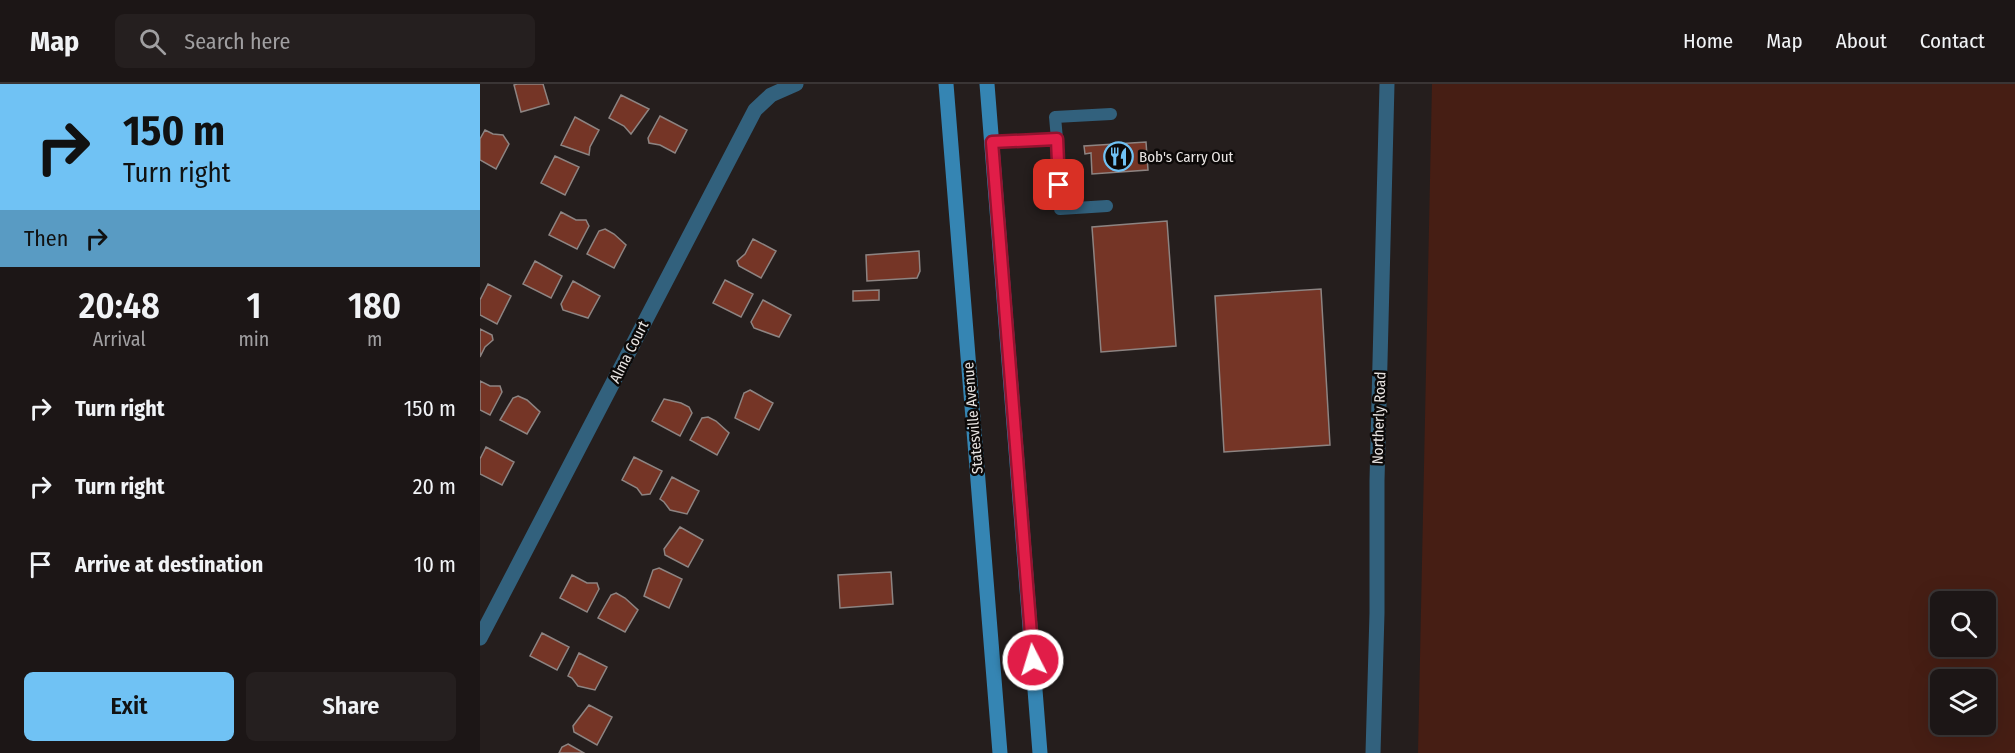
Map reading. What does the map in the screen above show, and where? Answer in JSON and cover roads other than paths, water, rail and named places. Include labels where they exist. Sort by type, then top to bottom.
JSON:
[{"type":"main road","name":"Statesville Avenue","points":[[946,84],[1000,753]]},
{"type":"main road","points":[[987,84],[1041,753]]},
{"type":"street","name":"Alma Court","points":[[480,638],[755,110],[771,95],[796,84]]},
{"type":"street","name":"Northerly Road","points":[[1373,753],[1387,84]]},
{"type":"lane","points":[[1107,206],[1060,209],[1055,117],[1111,114]]},
{"type":"lane","points":[[992,142],[1057,139]]},
{"type":"place","name":"Bob's Carry Out","points":[[1118,157]]}]
